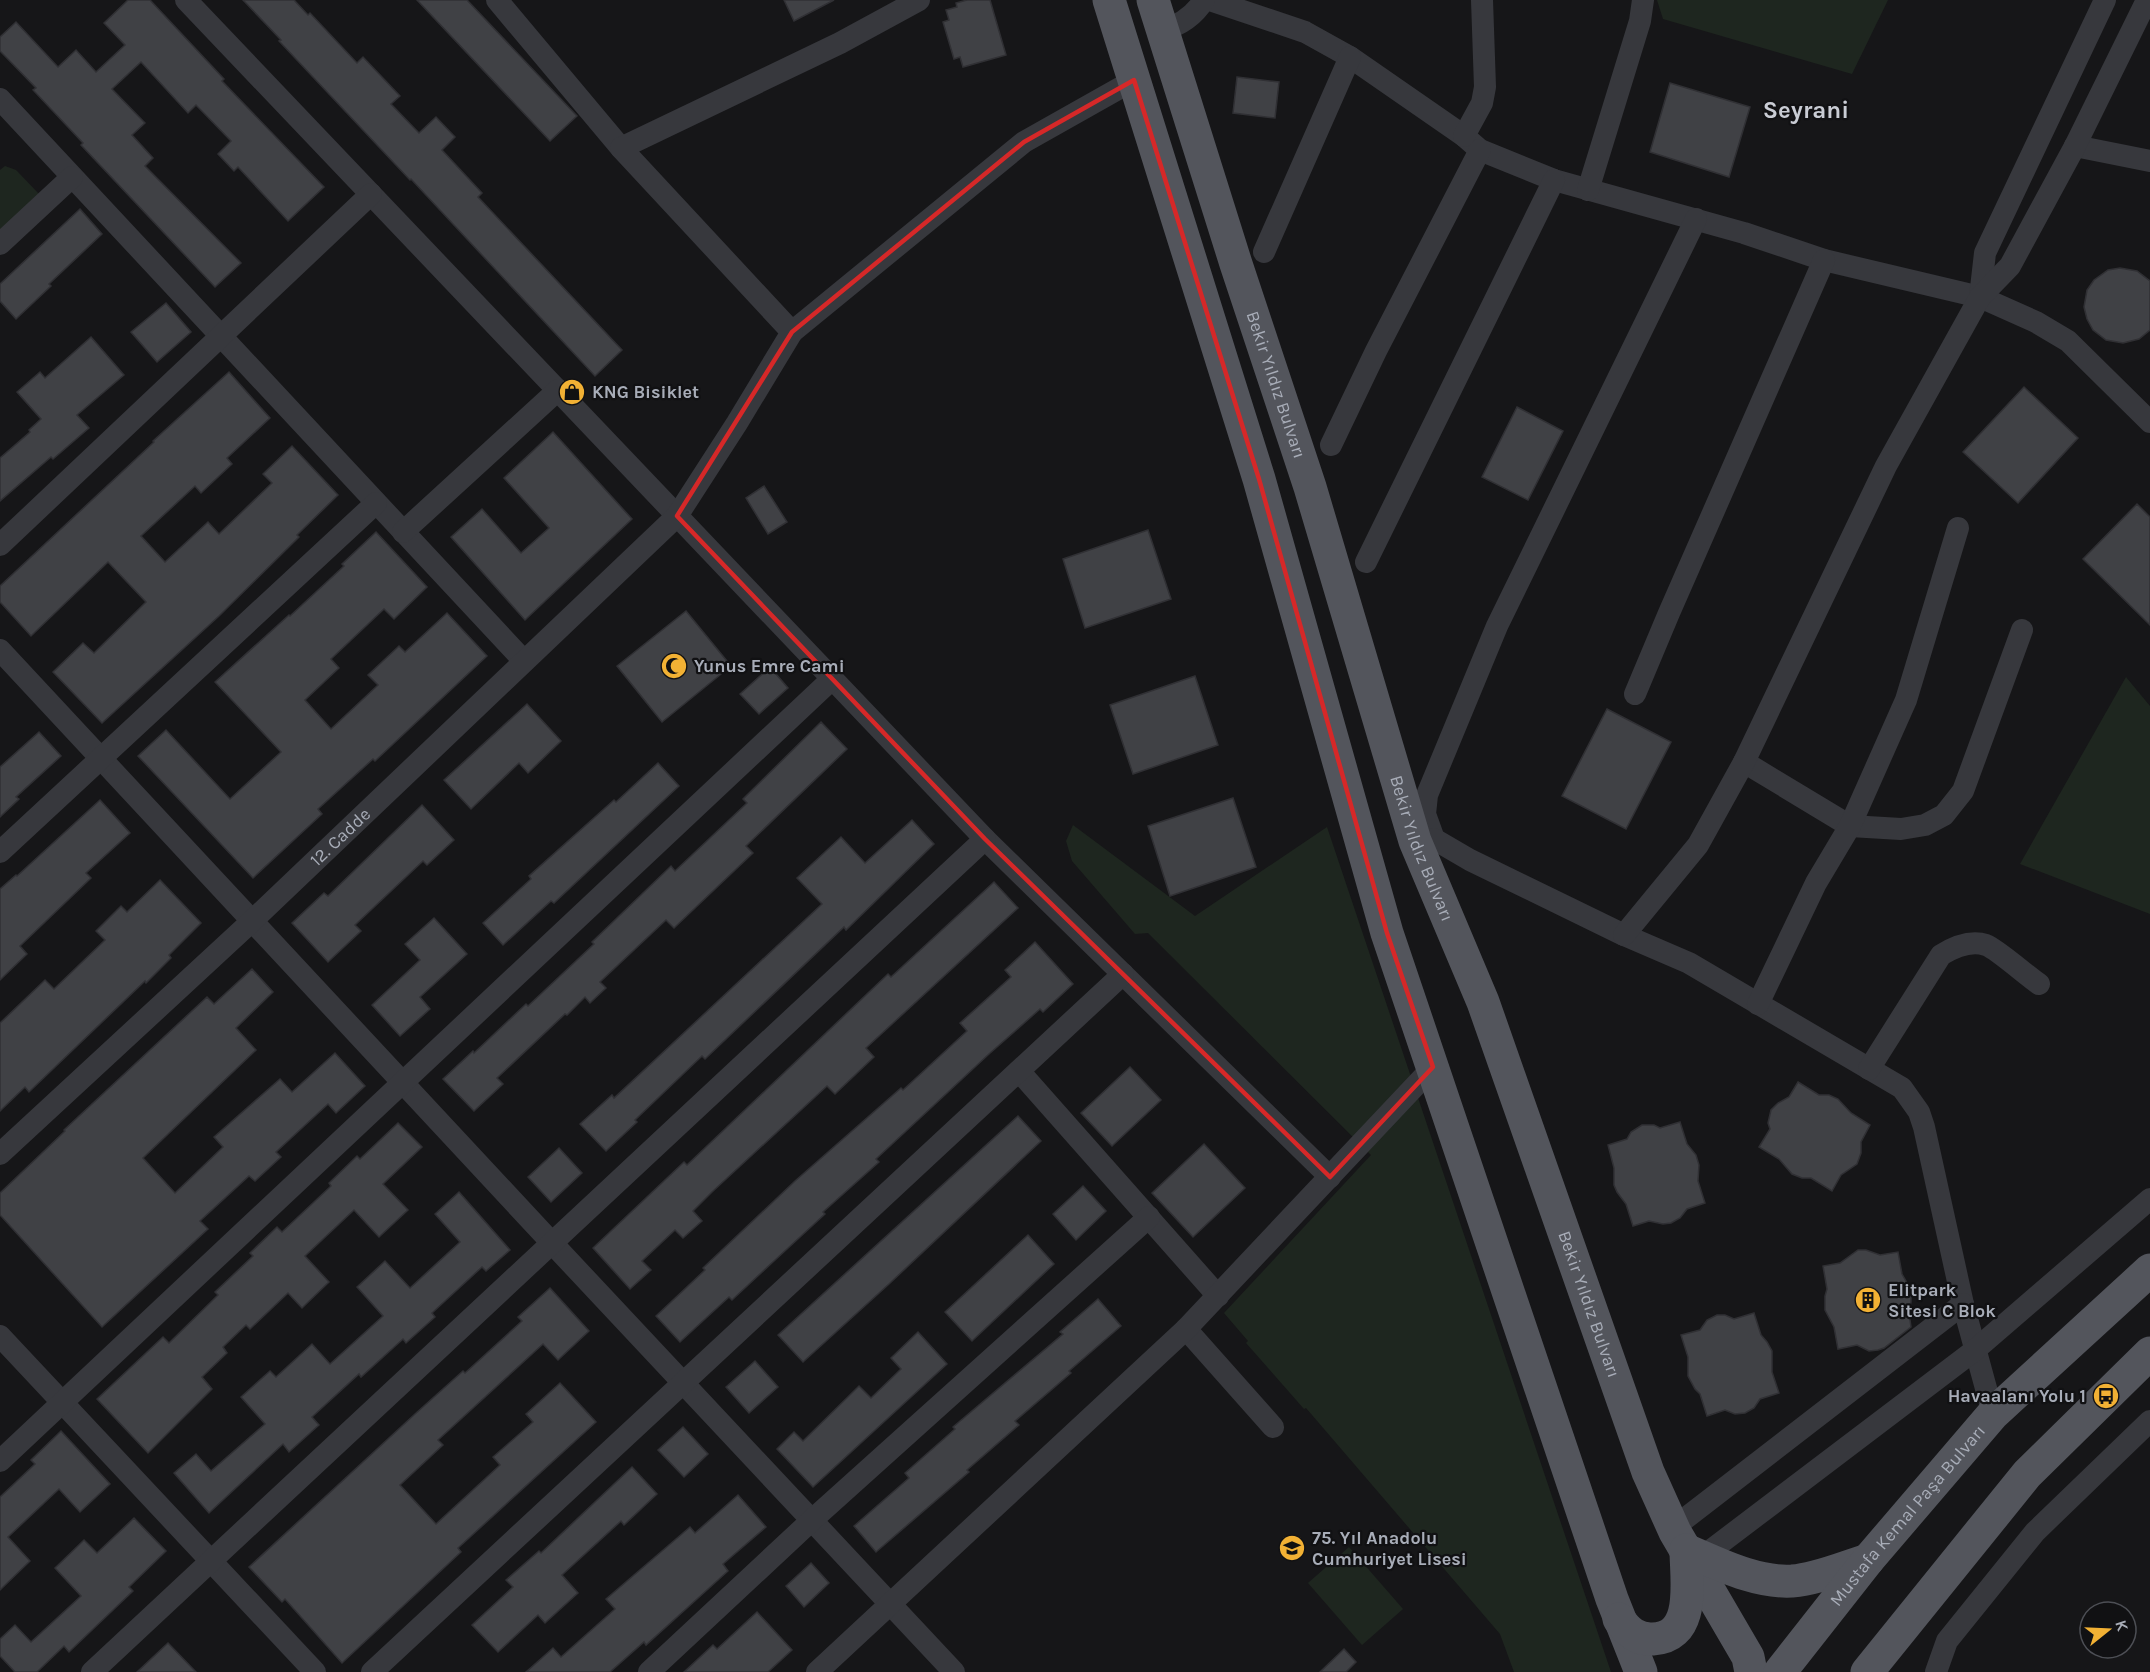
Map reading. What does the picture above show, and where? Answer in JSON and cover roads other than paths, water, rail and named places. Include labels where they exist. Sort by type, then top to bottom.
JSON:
[{"type":"main road","points":[[1109,0],[1258,479],[1384,922],[1619,1619],[1641,1672]]},
{"type":"main road","name":"Bekir Yıldız Bulvarı","points":[[1158,15],[1232,252],[1425,840],[1648,1472],[1748,1657],[1751,1672]]},
{"type":"main road","name":"Mustafa Kemal Paşa Bulvarı","points":[[1780,1672],[1868,1560],[1993,1414],[2150,1270]]},
{"type":"main road","points":[[1867,1672],[2027,1474],[2150,1353]]},
{"type":"main road","points":[[1619,1619],[1631,1633],[1639,1637],[1657,1639],[1674,1631],[1681,1624],[1686,1605],[1687,1545],[1754,1577],[1780,1581],[1807,1578],[1868,1560]]},
{"type":"main road","points":[[1618,1672],[1619,1619]]},
{"type":"main road","points":[[1897,1672],[1911,1619]]},
{"type":"street","points":[[186,0],[985,839],[1330,1177]]},
{"type":"street","points":[[497,0],[621,148],[792,332]]},
{"type":"street","points":[[621,148],[840,43],[919,0]]},
{"type":"street","points":[[1158,15],[1183,22],[1199,8],[1204,0]]},
{"type":"street","points":[[1210,0],[1305,32],[1350,57],[1472,143],[1554,180],[1744,233],[1824,260],[1980,297],[2036,322],[2068,341],[2150,422]]},
{"type":"street","points":[[1331,445],[1377,351],[1472,143],[1485,87],[1482,0]]},
{"type":"street","points":[[1588,190],[1640,21],[1642,0]]},
{"type":"street","points":[[1980,297],[1985,253],[2105,0]]},
{"type":"street","points":[[1624,935],[1698,845],[1744,762],[1886,466],[1980,297],[2010,266],[2075,146],[2147,0]]},
{"type":"street","points":[[1264,252],[1350,57]]},
{"type":"street","name":"12. Cadde","points":[[0,1154],[252,921],[677,516],[792,332],[1024,142],[1134,80]]},
{"type":"street","points":[[0,99],[524,661]]},
{"type":"street","points":[[2075,146],[2150,161]]},
{"type":"street","points":[[0,244],[72,177]]},
{"type":"street","points":[[1366,562],[1554,180]]},
{"type":"street","points":[[0,545],[370,194]]},
{"type":"street","points":[[1696,219],[1497,626],[1427,795],[1425,840],[1624,935],[1689,963],[1902,1088],[1919,1112],[1924,1127],[1963,1304],[1993,1414]]},
{"type":"street","points":[[1635,694],[1824,260]]},
{"type":"street","points":[[404,532],[558,390]]},
{"type":"street","points":[[0,852],[376,503]]},
{"type":"street","points":[[1758,1004],[1816,883],[1850,826],[1906,699],[1958,528]]},
{"type":"street","points":[[1744,762],[1850,826],[1901,830],[1936,821],[1952,808],[1963,791],[2022,630]]},
{"type":"street","points":[[0,650],[954,1672]]},
{"type":"street","points":[[0,1461],[832,679]]},
{"type":"street","points":[[92,1672],[985,839]]},
{"type":"street","points":[[1869,1068],[1941,954],[1951,948],[1969,944],[1987,945],[2038,984]]},
{"type":"street","points":[[372,1672],[1123,975]]},
{"type":"street","points":[[817,1672],[1186,1329],[1432,1067]]},
{"type":"street","points":[[1019,1071],[1218,1296]]},
{"type":"street","points":[[1687,1545],[1975,1350],[2150,1199]]},
{"type":"street","points":[[649,1672],[812,1520],[1149,1217]]},
{"type":"street","points":[[1687,1545],[1963,1304]]},
{"type":"street","points":[[1186,1329],[1273,1427]]},
{"type":"street","points":[[0,1336],[315,1672]]},
{"type":"street","points":[[1936,1672],[1947,1641],[2035,1532],[2150,1421]]},
{"type":"place","name":"KNG Bisiklet","points":[[572,392]]},
{"type":"place","name":"Yunus Emre Cami","points":[[674,666]]},
{"type":"place","name":"Elitpark Sitesi C Blok","points":[[1868,1300]]},
{"type":"place","name":"Havaalanı Yolu 1","points":[[2106,1396]]},
{"type":"place","name":"75. Yıl Anadolu Cumhuriyet Lisesi","points":[[1292,1548]]},
{"type":"district","name":"Seyrani","points":[[1806,110]]}]
